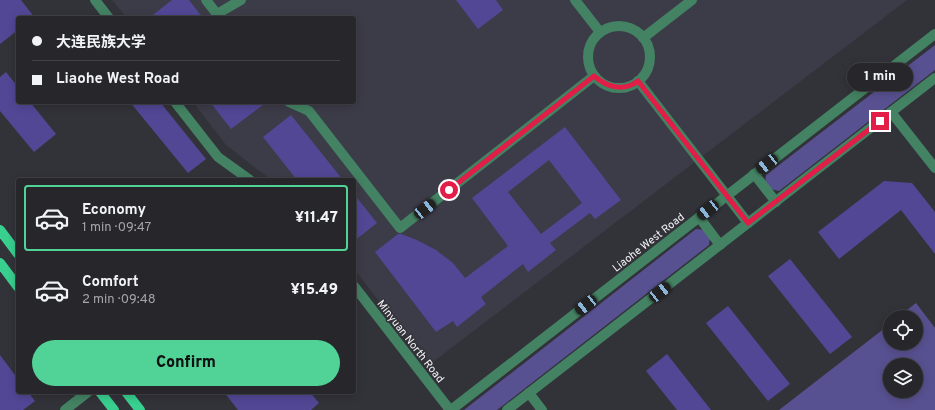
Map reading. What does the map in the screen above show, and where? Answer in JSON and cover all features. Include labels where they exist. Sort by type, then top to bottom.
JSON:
[{"type":"main road","points":[[0,230],[16,251]]},
{"type":"main road","points":[[0,264],[16,284]]},
{"type":"main road","points":[[102,394],[114,410]]},
{"type":"main road","points":[[128,394],[140,410]]},
{"type":"street","points":[[95,0],[107,16]]},
{"type":"street","points":[[206,0],[219,16],[241,0]]},
{"type":"street","points":[[575,0],[600,32]]},
{"type":"street","points":[[643,38],[692,0]]},
{"type":"street","points":[[618,25],[636,31],[643,38],[648,47],[650,58],[648,68],[638,81],[634,84],[623,87],[612,87],[602,83],[594,76],[588,58],[589,48],[593,39],[600,32],[608,27],[618,25]]},
{"type":"street","name":"Liaohe West Road","points":[[450,410],[935,34]]},
{"type":"street","points":[[293,104],[309,111],[400,228],[594,76]]},
{"type":"street","points":[[507,410],[935,78]]},
{"type":"street","points":[[638,81],[748,223]]},
{"type":"street","points":[[177,104],[218,157],[247,178]]},
{"type":"street","points":[[891,112],[935,168]]},
{"type":"street","points":[[754,174],[776,202]]},
{"type":"street","points":[[699,217],[720,245]]},
{"type":"street","name":"Minyuan North Road","points":[[356,289],[450,410]]},
{"type":"street","points":[[529,393],[542,410]]},
{"type":"street","points":[[65,410],[85,394]]},
{"type":"shaded area","points":[[112,0],[907,0],[429,365],[356,272],[356,178],[268,178],[226,145],[195,104],[356,104],[356,16],[125,16]]},
{"type":"shaded area","points":[[935,45],[935,70],[779,191],[770,189],[765,183],[766,175]]},
{"type":"shaded area","points":[[696,229],[706,230],[710,236],[709,245],[497,410],[464,410]]},
{"type":"shaded area","points":[[916,303],[921,310],[907,310]]},
{"type":"shaded area","points":[[923,312],[935,328],[935,410],[779,410],[883,329],[883,350],[923,350]]},
{"type":"building","points":[[0,0],[21,0],[33,16],[16,16],[16,32],[0,44]]},
{"type":"building","points":[[172,0],[189,0],[201,16],[152,16]]},
{"type":"building","points":[[456,0],[496,0],[503,10],[478,29]]},
{"type":"building","points":[[6,72],[16,84],[16,104],[32,104],[56,134],[34,152],[0,111],[0,77]]},
{"type":"building","points":[[132,104],[162,104],[206,159],[188,173]]},
{"type":"building","points":[[212,104],[264,104],[231,129]]},
{"type":"building","points":[[291,115],[341,178],[295,178],[263,137]]},
{"type":"building","points":[[565,127],[621,200],[595,219],[590,213],[550,243],[556,250],[528,272],[523,264],[481,297],[486,304],[457,327],[453,321],[436,332],[375,252],[398,234],[401,234],[436,250],[453,263],[465,278],[508,246],[472,198]],"holes":[[[549,160],[582,203],[541,234],[508,192]]]},
{"type":"building","points":[[884,181],[912,183],[935,212],[935,254],[901,210],[839,259],[818,232]]},
{"type":"building","points":[[356,197],[377,223],[356,239]]},
{"type":"building","points":[[790,259],[852,337],[830,354],[768,276]]},
{"type":"building","points":[[728,306],[790,384],[768,401],[706,323]]},
{"type":"building","points":[[667,354],[711,410],[677,410],[646,371]]},
{"type":"building","points":[[0,355],[16,376],[16,394],[30,394],[35,401],[23,410],[0,410]]},
{"type":"building","points":[[226,394],[312,394],[319,403],[311,410],[238,410]]},
{"type":"route","points":[[449,190],[594,76],[602,83],[612,87],[623,87],[634,84],[638,81],[748,223],[880,121]]}]
